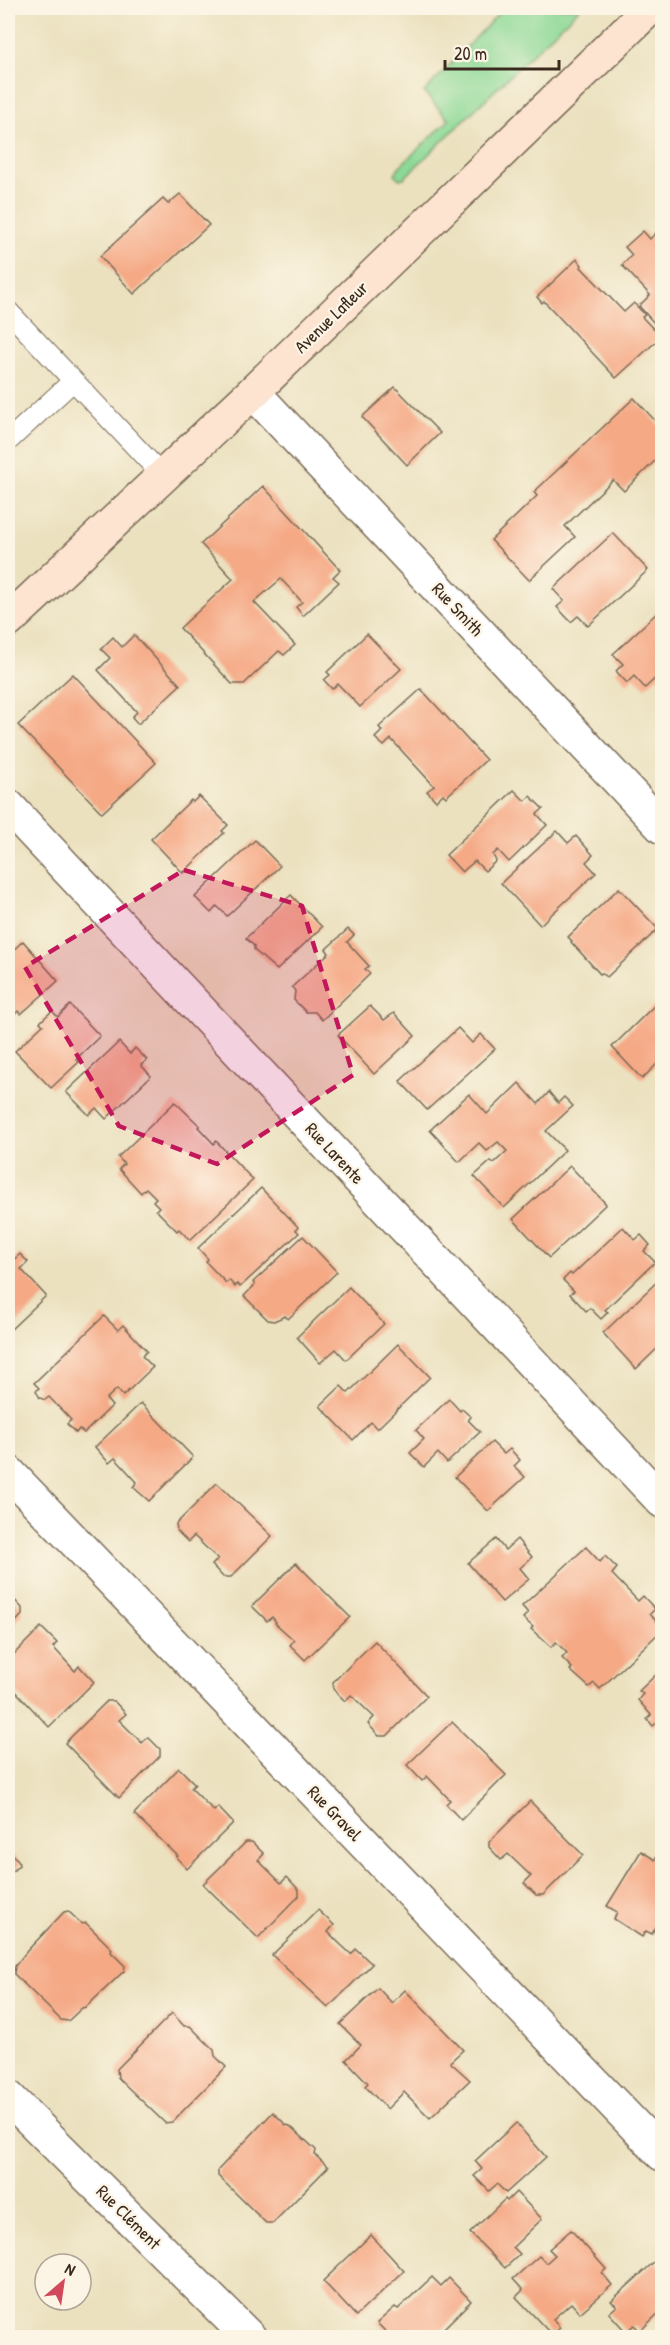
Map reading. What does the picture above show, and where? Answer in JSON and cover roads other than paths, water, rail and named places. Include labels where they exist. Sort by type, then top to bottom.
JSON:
[{"type":"main road","name":"Avenue Lafleur","points":[[8,621],[253,392],[650,8]]},
{"type":"street","name":"Rue Smith","points":[[253,392],[663,827]]},
{"type":"street","name":"Rue Larente","points":[[8,806],[663,1501]]},
{"type":"street","name":"Rue Gravel","points":[[8,1472],[663,2154]]},
{"type":"street","name":"Rue Clément","points":[[8,2097],[250,2337]]},
{"type":"lane","points":[[8,314],[163,476]]},
{"type":"lane","points":[[8,441],[73,381]]}]
